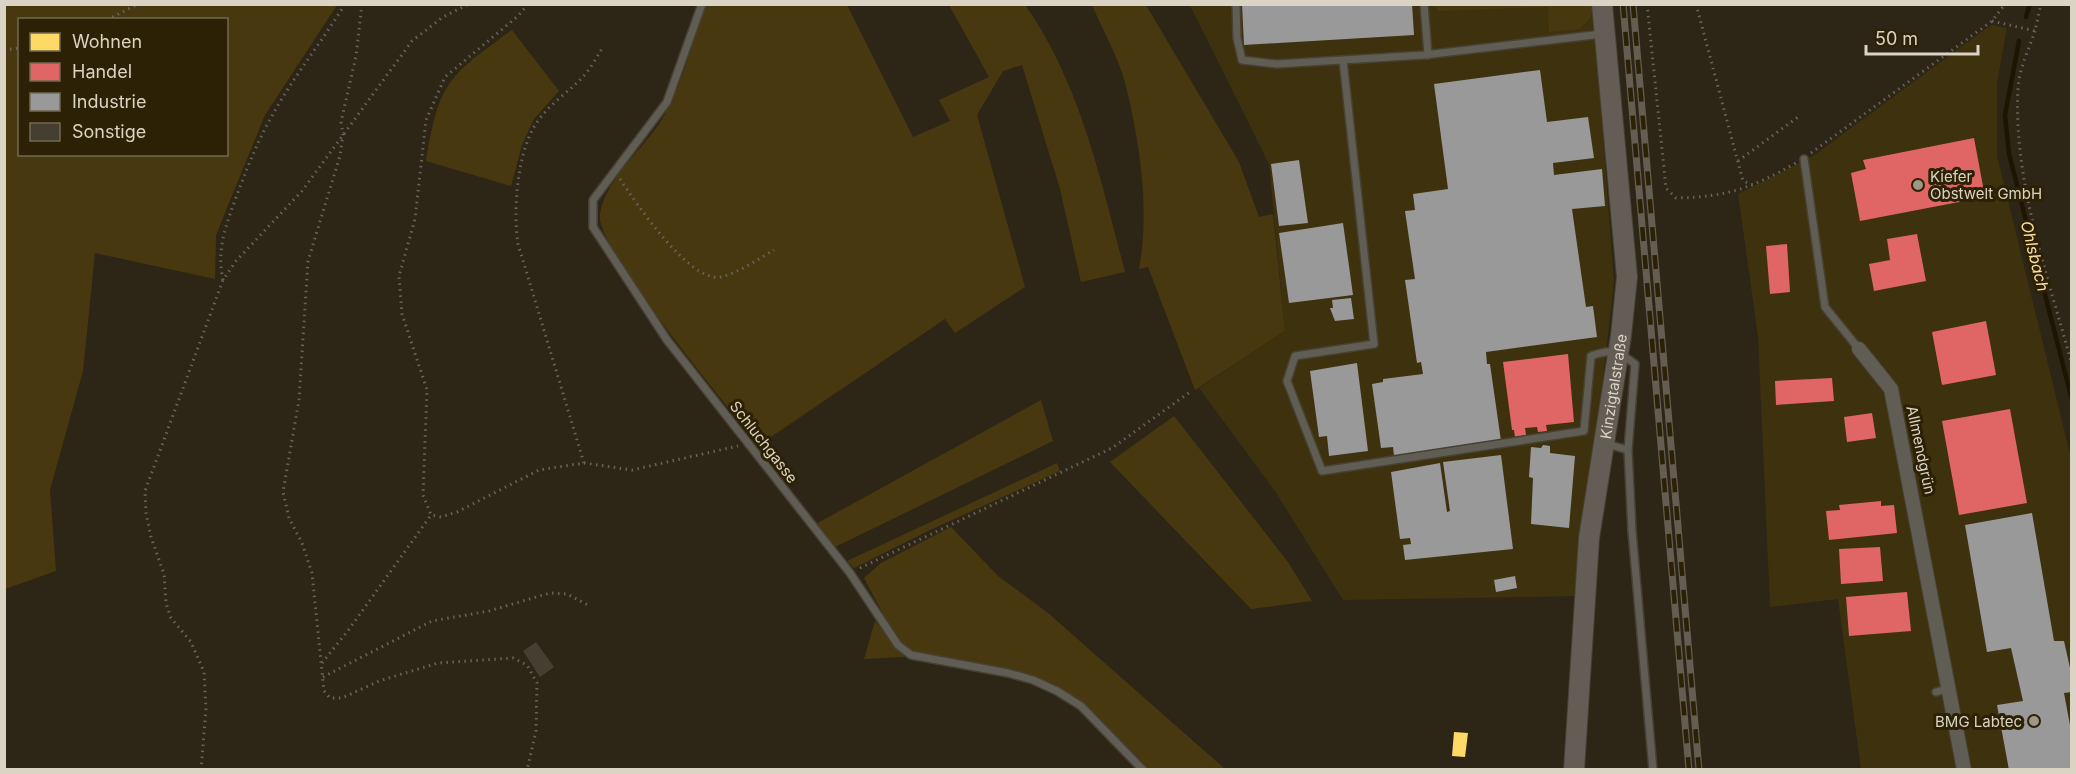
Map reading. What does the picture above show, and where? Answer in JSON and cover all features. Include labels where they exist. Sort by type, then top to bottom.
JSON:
[{"type":"main road","name":"Kinzigtalstraße","points":[[1574,770],[1589,538],[1627,277],[1602,4]]},
{"type":"street","name":"Allmendgrün","points":[[1859,349],[1891,389],[1964,770]]},
{"type":"lane","name":"Schluchgasse","points":[[702,4],[667,102],[593,200],[593,228],[667,340],[850,573],[897,645],[911,655],[1008,673],[1033,680],[1057,691],[1081,706],[1143,770]]},
{"type":"lane","points":[[1236,4],[1237,38],[1242,60],[1277,64],[1428,55],[1605,34]]},
{"type":"lane","points":[[1424,4],[1428,55]]},
{"type":"lane","points":[[1343,60],[1374,344],[1295,356],[1287,381],[1322,471],[1584,431],[1591,356],[1607,350],[1618,351],[1635,364],[1628,450],[1632,531],[1653,770]]},
{"type":"lane","name":"Allmendgrün","points":[[1803,159],[1825,307],[1859,349]]},
{"type":"lane","points":[[1602,443],[1628,450]]},
{"type":"lane","points":[[1936,692],[1950,688]]},
{"type":"path","points":[[111,18],[138,4]]},
{"type":"path","points":[[223,280],[219,261],[221,237],[252,156],[287,90],[318,48],[345,4]]},
{"type":"path","points":[[362,4],[356,56],[341,122],[343,134],[340,156],[308,261],[299,400],[283,492],[290,518],[302,543],[312,573],[324,691],[330,698],[342,698],[380,681],[438,663],[513,658],[527,665],[537,683],[536,731],[527,770]]},
{"type":"path","points":[[201,770],[206,709],[204,672],[191,642],[171,618],[166,603],[164,574],[151,537],[145,491],[223,280],[236,261],[302,191],[412,41],[442,16],[469,4]]},
{"type":"path","points":[[431,515],[423,495],[427,390],[402,314],[399,276],[415,219],[426,120],[445,77],[518,16],[528,4]]},
{"type":"path","points":[[1647,4],[1666,188],[1676,198],[1709,197],[1755,186],[1803,159],[1992,21],[2005,4]]},
{"type":"path","points":[[1696,4],[1743,181],[1755,186]]},
{"type":"path","points":[[2042,4],[2018,86],[2020,150],[2029,202],[2072,365]]},
{"type":"path","points":[[1992,21],[2034,31]]},
{"type":"path","points":[[584,463],[518,244],[515,224],[522,164],[534,127],[560,96],[581,79],[603,47]]},
{"type":"path","points":[[1738,161],[1798,117]]},
{"type":"path","points":[[616,172],[681,257],[705,275],[718,277],[734,272],[774,250]]},
{"type":"path","points":[[850,573],[1112,448],[1190,392]]},
{"type":"path","points":[[431,515],[441,517],[457,512],[539,470],[584,463],[632,470],[748,444]]},
{"type":"path","points":[[322,663],[351,628],[431,515]]},
{"type":"path","points":[[323,677],[432,621],[489,611],[550,593],[567,594],[588,605]]},
{"type":"path","points":[[421,770],[429,770]]},
{"type":"shaded area","points":[[4,5],[337,5],[265,115],[216,235],[215,279],[95,253],[83,371],[50,490],[56,571],[5,589]]},
{"type":"shaded area","points":[[705,5],[847,5],[913,137],[950,121],[939,100],[989,77],[949,5],[1025,5],[1060,66],[1087,133],[1125,272],[1081,282],[1060,189],[1022,65],[1003,71],[977,115],[1025,287],[955,333],[945,319],[759,445],[640,293],[604,232],[600,214],[610,187],[656,128],[671,103]]},
{"type":"shaded area","points":[[1092,5],[1146,5],[1239,162],[1259,217],[1273,214],[1285,331],[1195,390],[1148,267],[1139,269],[1144,223],[1142,177],[1131,108],[1123,76]]},
{"type":"shaded area","points":[[1190,5],[1593,5],[1614,282],[1578,596],[1343,600],[1275,491],[1199,388],[1285,331],[1269,164]]},
{"type":"shaded area","points":[[1436,5],[1593,5],[1591,17],[1580,29],[1549,32],[1548,7],[1437,11]]},
{"type":"shaded area","points":[[1991,25],[2007,28],[1997,82],[1997,156],[2071,458],[2071,769],[1861,769],[1838,599],[1770,607],[1758,336],[1738,194],[1813,156]]},
{"type":"shaded area","points":[[512,30],[559,91],[534,119],[522,145],[511,186],[426,161],[436,114],[450,83],[473,59]]},
{"type":"shaded area","points":[[1041,400],[1053,441],[835,547],[816,524]]},
{"type":"shaded area","points":[[1174,416],[1288,562],[1312,601],[1251,609],[1110,462]]},
{"type":"shaded area","points":[[1057,463],[1060,471],[930,530],[854,568],[847,561]]},
{"type":"shaded area","points":[[951,527],[998,576],[1048,613],[1225,769],[1148,769],[1098,717],[1055,685],[1032,675],[919,654],[911,650],[901,641],[887,621],[864,578],[881,563]]},
{"type":"shaded area","points":[[875,621],[905,657],[864,659]]},
{"type":"building: Wohnen","points":[[1454,732],[1468,733],[1465,757],[1452,756]]},
{"type":"building: Handel","name":"Kiefer Obstwelt GmbH","points":[[1974,138],[1985,197],[1860,221],[1851,173],[1866,169],[1863,160]]},
{"type":"building: Handel","points":[[1917,234],[1926,281],[1874,291],[1869,264],[1890,260],[1887,239]]},
{"type":"building: Handel","points":[[1787,244],[1790,292],[1770,294],[1766,246]]},
{"type":"building: Handel","points":[[1986,321],[1996,375],[1942,385],[1932,332]]},
{"type":"building: Handel","points":[[1568,354],[1574,422],[1546,425],[1547,431],[1538,432],[1537,427],[1525,428],[1526,435],[1515,437],[1514,430],[1512,430],[1503,362]]},
{"type":"building: Handel","points":[[1832,378],[1834,401],[1776,405],[1775,381]]},
{"type":"building: Handel","points":[[2010,409],[2027,503],[1959,515],[1942,421]]},
{"type":"building: Handel","points":[[1872,413],[1876,438],[1847,442],[1844,417]]},
{"type":"building: Handel","points":[[1881,501],[1881,506],[1894,505],[1897,533],[1829,540],[1826,511],[1840,510],[1839,505]]},
{"type":"building: Handel","points":[[1880,547],[1883,581],[1841,584],[1839,549]]},
{"type":"building: Handel","points":[[1907,592],[1911,631],[1849,636],[1846,597]]},
{"type":"building: Industrie","points":[[1242,4],[1412,4],[1414,35],[1244,45]]},
{"type":"building: Industrie","points":[[1540,70],[1547,122],[1588,117],[1594,158],[1553,163],[1554,175],[1602,169],[1605,206],[1572,209],[1586,307],[1593,306],[1597,337],[1486,352],[1487,364],[1490,364],[1501,441],[1394,456],[1393,447],[1381,448],[1372,384],[1383,382],[1383,379],[1423,374],[1421,362],[1417,363],[1405,280],[1415,279],[1405,211],[1415,210],[1413,194],[1448,189],[1434,84]]},
{"type":"building: Industrie","points":[[1299,160],[1308,223],[1279,226],[1271,164]]},
{"type":"building: Industrie","points":[[1343,223],[1353,295],[1289,303],[1279,233]]},
{"type":"building: Industrie","points":[[1351,298],[1354,319],[1335,321],[1330,308],[1333,308],[1332,300]]},
{"type":"building: Industrie","points":[[1357,363],[1368,451],[1329,456],[1327,436],[1319,437],[1310,371]]},
{"type":"building: Industrie","points":[[1543,445],[1550,446],[1550,453],[1575,456],[1569,528],[1531,524],[1533,478],[1529,477],[1531,447],[1541,448]]},
{"type":"building: Industrie","points":[[1501,455],[1513,549],[1405,560],[1403,545],[1411,544],[1410,538],[1400,539],[1391,472],[1440,463],[1447,512],[1450,511],[1443,462]]},
{"type":"building: Industrie","points":[[2032,513],[2054,641],[2064,641],[2072,677],[2072,692],[2064,693],[2072,736],[2072,770],[2009,770],[1997,705],[2023,701],[2011,648],[1987,652],[1965,525]]},
{"type":"building: Industrie","points":[[1515,576],[1517,588],[1496,592],[1494,580]]},
{"type":"building: Sonstige","points":[[536,642],[554,667],[540,677],[523,651]]},
{"type":"waterway","name":"Ohlsbach","points":[[2026,17],[2030,4]]},
{"type":"waterway","name":"Ohlsbach","points":[[2019,41],[2005,115],[2009,154],[2072,400]]},
{"type":"railway","points":[[1623,4],[1689,770]]},
{"type":"railway","points":[[1633,4],[1699,770]]},
{"type":"place","name":"Kiefer Obstwelt GmbH","points":[[1918,185]]},
{"type":"place","name":"BMG Labtec","points":[[2034,721]]}]
